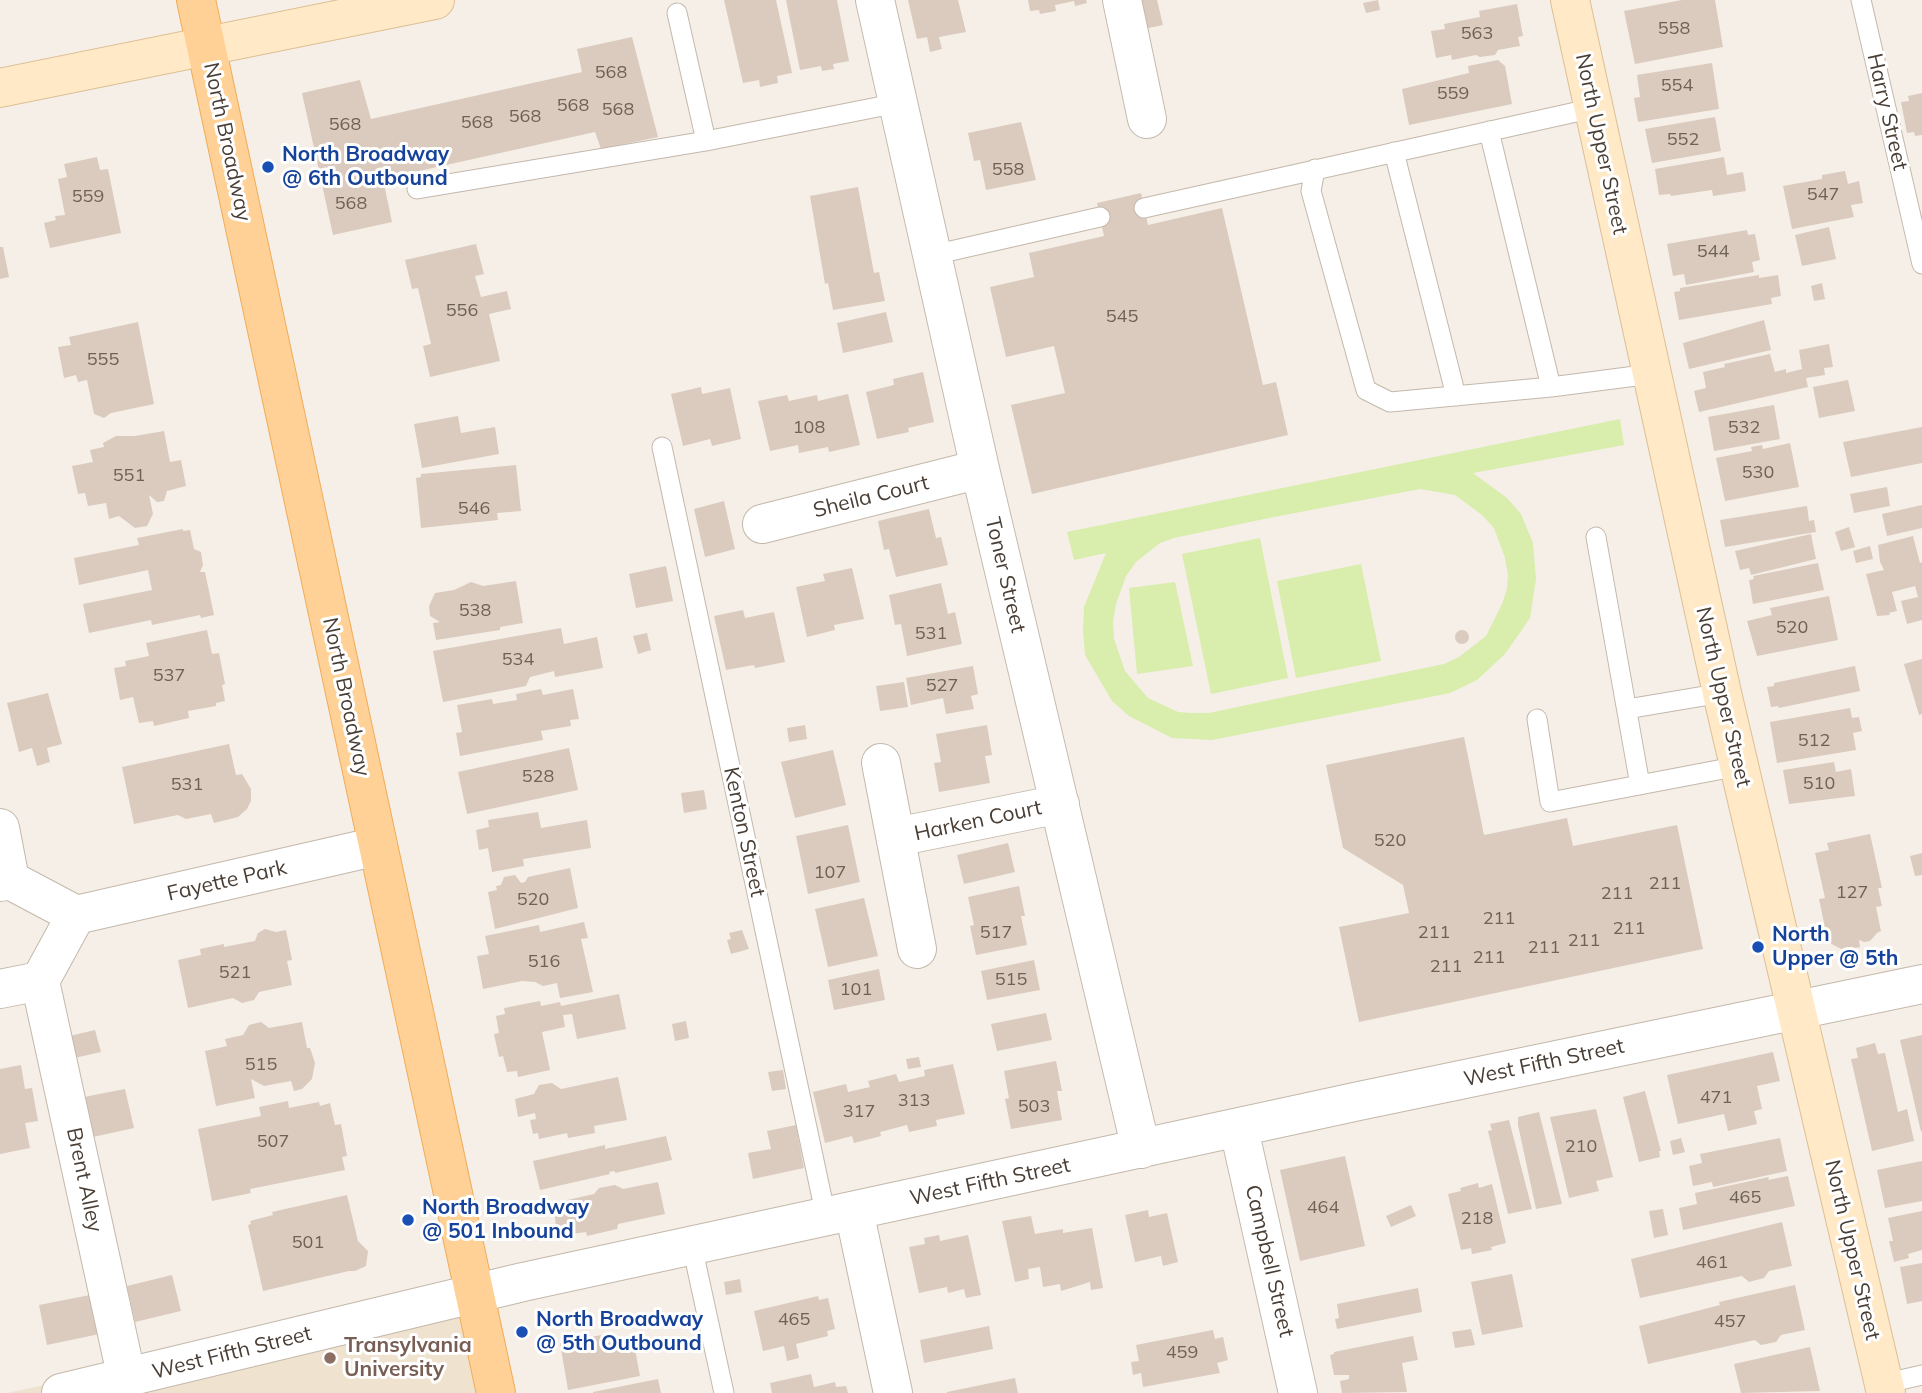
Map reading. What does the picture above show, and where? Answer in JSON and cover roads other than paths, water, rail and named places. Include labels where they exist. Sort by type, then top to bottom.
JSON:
[{"type":"main road","name":"North Broadway","points":[[196,0],[496,1393]]},
{"type":"street","points":[[0,88],[435,0]]},
{"type":"street","name":"Toner Street","points":[[875,0],[980,469],[1141,1149]]},
{"type":"street","points":[[1122,0],[1147,119]]},
{"type":"street","name":"North Upper Street","points":[[1570,0],[1722,693],[1885,1388]]},
{"type":"street","name":"Sheila Court","points":[[762,524],[980,469]]},
{"type":"street","name":"Harken Court","points":[[881,763],[917,949]]},
{"type":"street","name":"Harken Court","points":[[896,838],[1059,804]]},
{"type":"street","points":[[0,828],[5,881],[76,915],[40,981],[0,989]]},
{"type":"street","name":"Fayette Park","points":[[76,915],[378,846]]},
{"type":"street","name":"Brent Alley","points":[[40,981],[127,1379]]},
{"type":"street","name":"West Fifth Street","points":[[61,1393],[475,1294],[692,1246],[1922,984]]},
{"type":"street","name":"Campbell Street","points":[[1239,1129],[1298,1393]]},
{"type":"street","name":"Kenton Street","points":[[840,1214],[893,1393]]},
{"type":"lane","name":"Harry Street","points":[[1861,0],[1922,264]]},
{"type":"lane","points":[[677,13],[706,141]]},
{"type":"lane","points":[[417,189],[706,141],[898,103]]},
{"type":"lane","points":[[1144,208],[1594,108]]},
{"type":"lane","points":[[1489,131],[1551,387]]},
{"type":"lane","points":[[1394,152],[1456,396]]},
{"type":"lane","points":[[1315,169],[1311,191],[1366,390],[1390,402],[1551,387],[1651,374]]},
{"type":"lane","points":[[933,255],[1100,217]]},
{"type":"lane","name":"Kenton Street","points":[[662,447],[840,1214]]},
{"type":"lane","points":[[1596,537],[1640,785]]},
{"type":"lane","points":[[1627,709],[1722,693]]},
{"type":"lane","points":[[1537,719],[1550,802],[1739,766]]},
{"type":"lane","points":[[692,1246],[724,1393]]},
{"type":"lane","points":[[1885,1388],[1922,1375]]},
{"type":"place","name":"North Broadway @ 6th Outbound","points":[[268,167]]},
{"type":"place","name":"North Upper @ 5th","points":[[1758,947]]},
{"type":"place","name":"North Broadway @ 501 Inbound","points":[[408,1220]]},
{"type":"place","name":"North Broadway @ 5th Outbound","points":[[522,1332]]},
{"type":"place","name":"Transylvania University","points":[[330,1358]]}]
